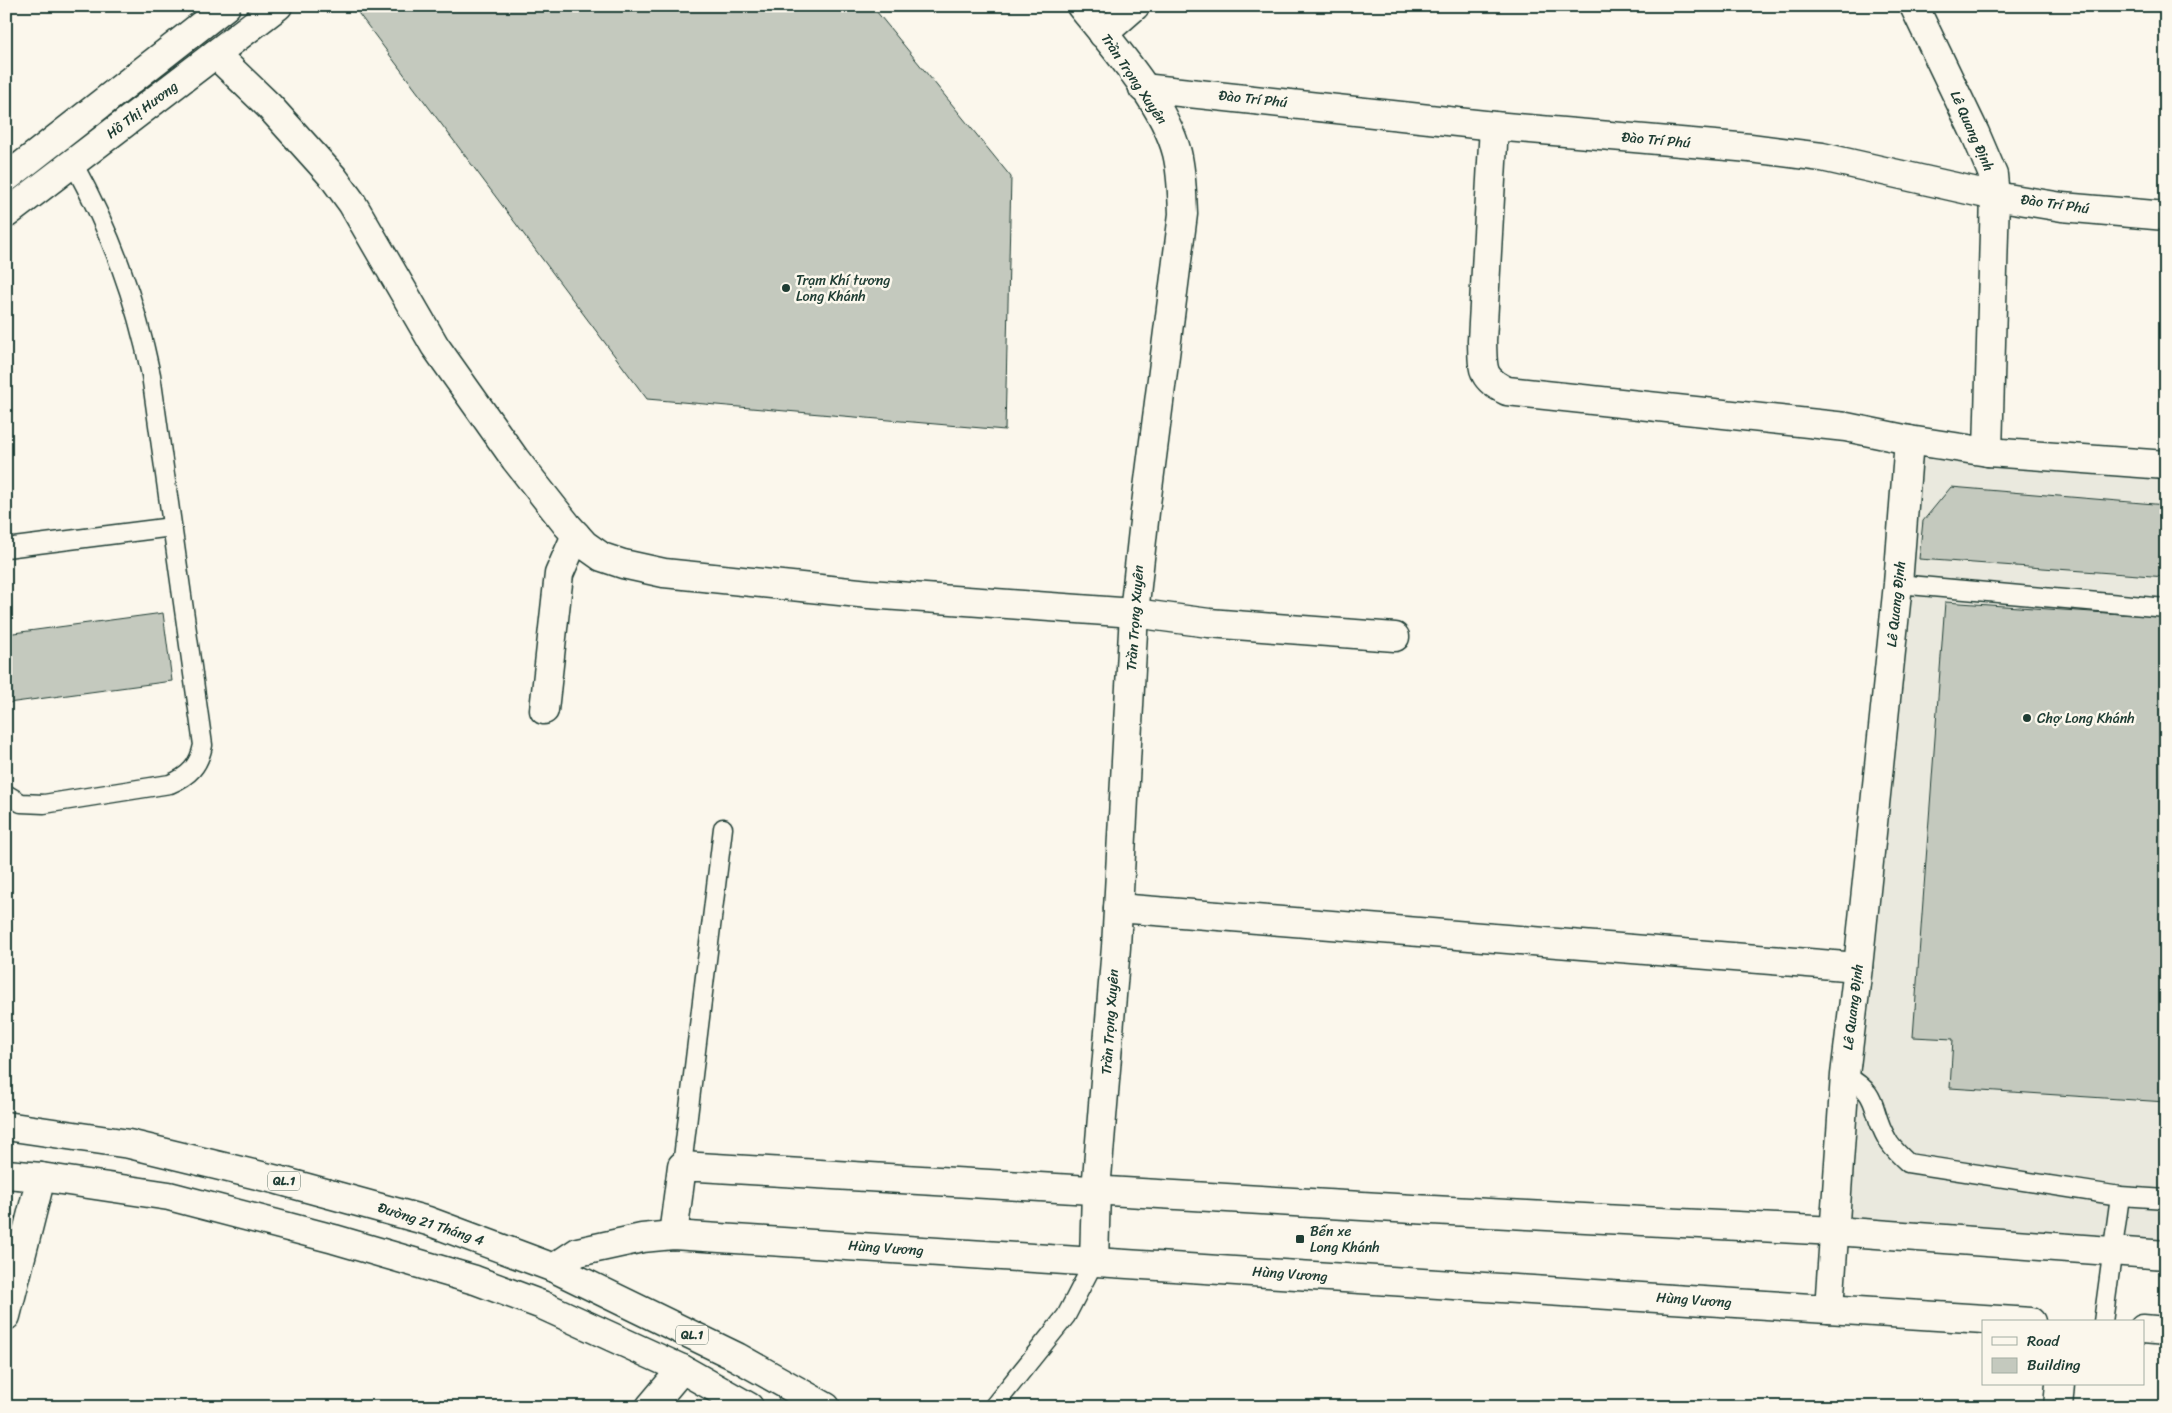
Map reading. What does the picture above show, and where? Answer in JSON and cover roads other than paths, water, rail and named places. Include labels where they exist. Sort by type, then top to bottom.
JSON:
[{"type":"main road","points":[[6,178],[226,6]]},
{"type":"main road","name":"Hồ Thị Hương","points":[[6,214],[278,6]]},
{"type":"main road","name":"Trần Trọng Xuyên","points":[[1081,6],[1143,88],[1166,124],[1177,152],[1182,179],[1183,214],[1134,613],[1118,908],[1096,1190],[1094,1262]]},
{"type":"main road","points":[[1103,34],[1135,6]]},
{"type":"main road","name":"Lê Quang Định","points":[[1916,7],[1993,175],[1995,196],[1988,452]]},
{"type":"main road","points":[[215,54],[269,106],[333,177],[361,218],[435,346],[515,459],[576,535],[585,545],[602,557],[623,564],[664,573],[868,594],[1134,613],[1209,623],[1395,637]]},
{"type":"main road","name":"Đào Trí Phú","points":[[1143,88],[1494,126],[1750,148],[1822,157],[1995,196],[2062,207],[2166,216]]},
{"type":"main road","points":[[1494,126],[1482,341],[1483,370],[1493,384],[1507,391],[1846,427],[1909,440],[1988,452],[2166,466]]},
{"type":"main road","name":"Lê Quang Định","points":[[1829,1309],[1845,1075],[1898,584],[1909,440]]},
{"type":"main road","points":[[544,710],[559,574],[576,535]]},
{"type":"main road","points":[[1118,908],[1858,967]]},
{"type":"main road","name":"Đường 21 Tháng 4","points":[[6,1126],[129,1144],[278,1180],[428,1221],[554,1268],[738,1357],[826,1407]]},
{"type":"main road","points":[[673,1235],[682,1166],[1835,1231],[2166,1255]]},
{"type":"main road","name":"QL.1","points":[[6,1174],[41,1177],[169,1196],[334,1239],[476,1280],[542,1305],[682,1369],[748,1407]]},
{"type":"main road","points":[[6,1316],[41,1177]]},
{"type":"main road","name":"Hùng Vương","points":[[554,1268],[578,1252],[642,1238],[673,1235],[2000,1320]]},
{"type":"main road","points":[[542,1305],[554,1268]]},
{"type":"main road","points":[[2144,1329],[2166,1331]]},
{"type":"main road","points":[[650,1407],[682,1369]]},
{"type":"main road","points":[[2058,1407],[2060,1386]]},
{"type":"lane","points":[[6,794],[21,802],[44,804],[170,784],[188,775],[195,767],[201,757],[204,745],[151,375],[141,329],[126,277],[93,200],[73,163]]},
{"type":"lane","points":[[6,548],[172,528]]},
{"type":"lane","points":[[1898,584],[2166,608]]},
{"type":"lane","points":[[682,1166],[723,828]]},
{"type":"lane","points":[[1845,1075],[1860,1084],[1871,1095],[1887,1140],[1908,1163],[2120,1196],[2166,1199]]},
{"type":"lane","points":[[2103,1320],[2120,1196]]},
{"type":"lane","points":[[993,1407],[1066,1316],[1094,1262]]},
{"type":"place","name":"Trạm Khí tương Long Khánh","points":[[786,288]]},
{"type":"place","name":"Chợ Long Khánh","points":[[2027,718]]},
{"type":"place","name":"Bến xe Long Khánh","points":[[1300,1239]]}]
